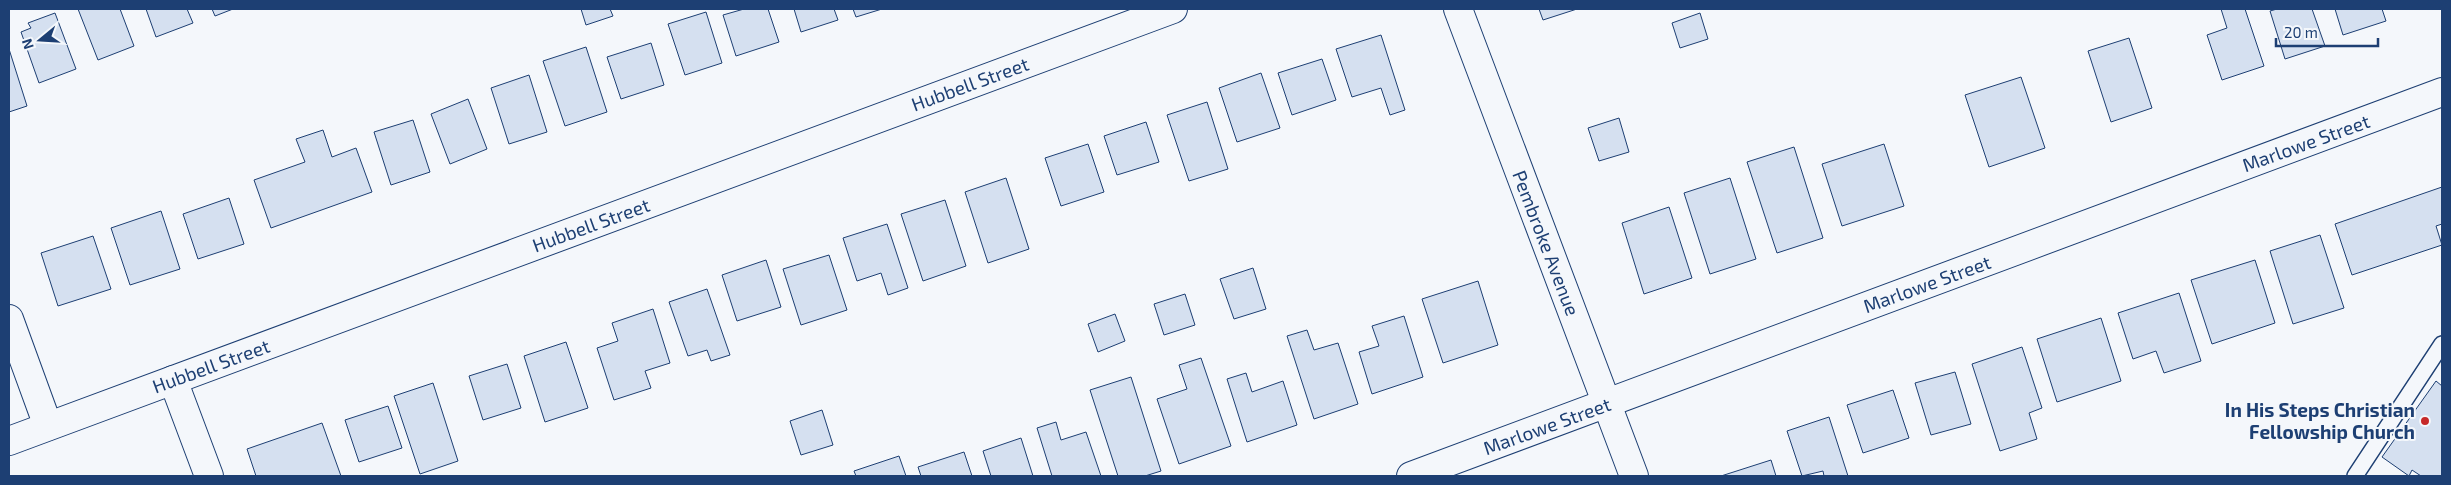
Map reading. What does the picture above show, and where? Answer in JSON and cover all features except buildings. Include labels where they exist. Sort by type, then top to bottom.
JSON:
[{"type":"street","name":"Hubbell Street","points":[[9,441],[1173,9]]},
{"type":"street","name":"Pembroke Avenue","points":[[1458,9],[1634,476]]},
{"type":"street","name":"Marlowe Street","points":[[1411,476],[2442,92]]},
{"type":"street","points":[[9,318],[48,426]]},
{"type":"street","points":[[174,380],[209,476]]},
{"type":"lane","points":[[2355,476],[2442,344]]},
{"type":"place","name":"In His Steps Christian Fellowship Church","points":[[2425,421]]}]
